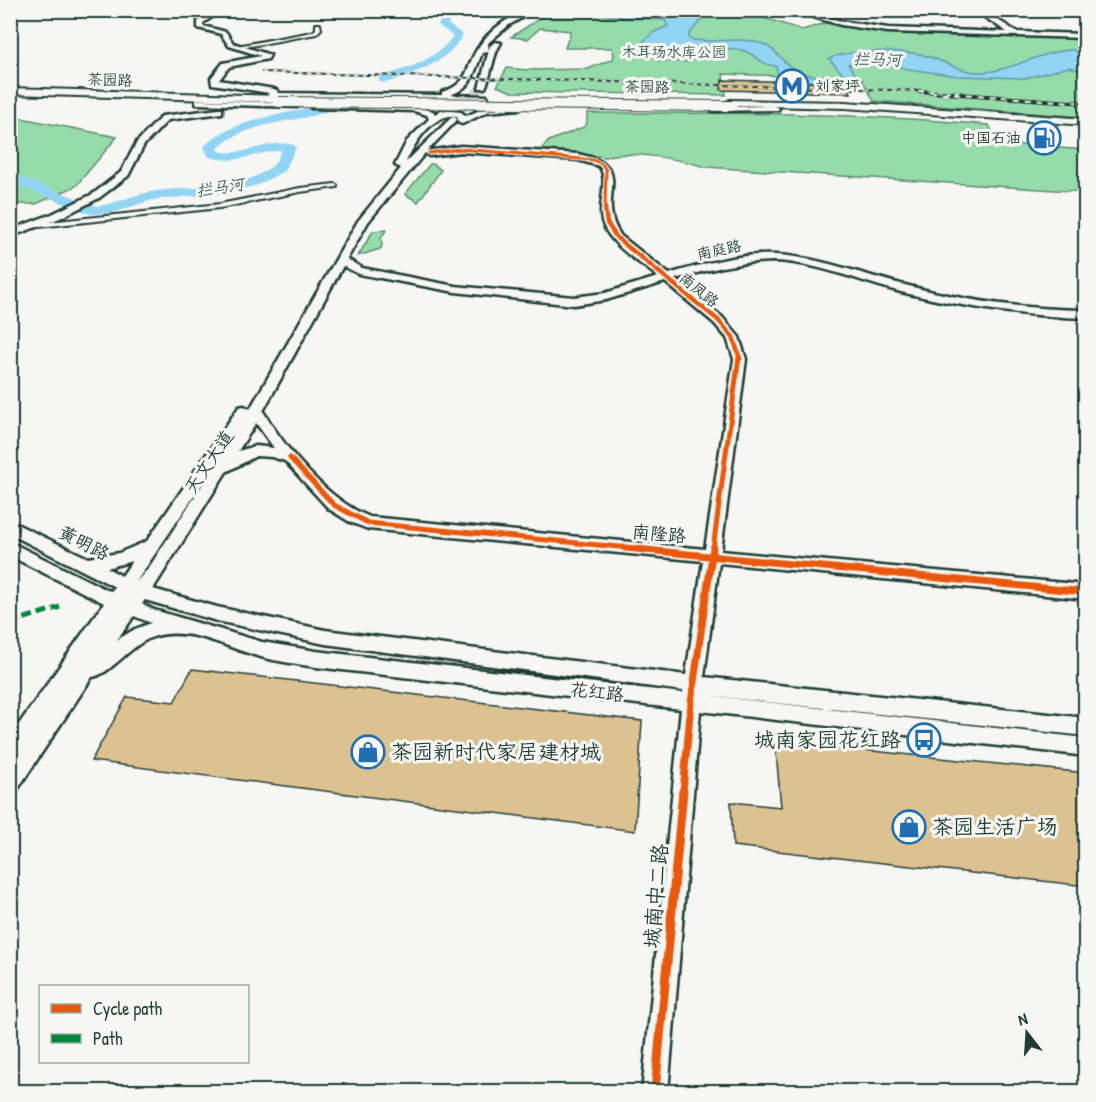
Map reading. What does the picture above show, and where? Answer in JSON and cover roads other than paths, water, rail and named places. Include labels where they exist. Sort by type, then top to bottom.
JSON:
[{"type":"main road","name":"茶园路","points":[[10,94],[852,105],[1086,122]]},
{"type":"main road","name":"茶园路","points":[[10,94],[199,102],[277,98]]},
{"type":"main road","name":"茶园路","points":[[731,104],[1086,128]]},
{"type":"street","points":[[220,10],[200,22],[200,27],[204,30],[224,33],[231,45],[240,46],[266,55],[266,57],[226,65],[215,78],[215,82],[274,91],[277,98]]},
{"type":"street","points":[[410,96],[441,94],[464,86],[476,63],[478,50],[485,42],[507,24],[541,10]]},
{"type":"street","points":[[792,10],[841,23],[888,30],[1086,35]]},
{"type":"street","points":[[800,10],[844,21],[889,28],[1016,34]]},
{"type":"street","points":[[977,10],[1016,34]]},
{"type":"street","points":[[485,42],[478,86],[489,72],[494,46],[530,13]]},
{"type":"street","points":[[240,46],[314,33],[319,29],[318,25]]},
{"type":"street","points":[[404,106],[422,102],[420,98],[410,96]]},
{"type":"street","name":"茶园路","points":[[277,98],[410,96],[484,98]]},
{"type":"street","name":"天文大道","points":[[400,165],[410,143],[457,98]]},
{"type":"street","name":"天文大道","points":[[10,783],[78,683],[129,596],[153,544],[244,410],[355,220],[400,165],[454,119],[484,98]]},
{"type":"street","name":"茶园路","points":[[199,102],[245,105],[741,110],[775,108]]},
{"type":"street","points":[[10,234],[56,216],[96,196],[125,174],[140,144],[165,118],[245,105]]},
{"type":"street","points":[[301,105],[414,109],[430,113],[433,119],[440,115],[453,113],[462,115],[454,119]]},
{"type":"street","points":[[454,119],[484,110],[518,107]]},
{"type":"street","name":"天文大道","points":[[363,221],[394,195],[442,140],[454,119]]},
{"type":"street","name":"天文大道","points":[[10,755],[129,596],[154,574],[256,411],[363,221],[407,166],[454,119]]},
{"type":"street","points":[[442,140],[451,147],[461,149]]},
{"type":"street","points":[[429,153],[461,149]]},
{"type":"street","name":"南凤路","points":[[461,149],[578,157],[604,163],[608,171],[606,215],[609,226],[617,238],[718,320],[733,337],[740,359],[692,694]]},
{"type":"street","points":[[24,227],[220,206],[300,190],[335,186]]},
{"type":"street","name":"南庭路","points":[[359,271],[455,289],[573,301],[606,296],[726,261],[775,258],[800,261],[984,308],[1038,314],[1086,314]]},
{"type":"street","points":[[342,260],[359,271]]},
{"type":"street","points":[[331,278],[359,271]]},
{"type":"street","name":"南隆路","points":[[256,411],[290,458],[338,509],[351,517],[368,522],[1086,592]]},
{"type":"street","points":[[218,473],[234,458],[256,450],[275,451],[290,458]]},
{"type":"street","name":"黄明路","points":[[10,527],[85,565],[129,596]]},
{"type":"street","points":[[85,565],[122,559],[153,544]]},
{"type":"street","points":[[10,548],[101,595],[129,596]]},
{"type":"street","name":"花红路","points":[[129,596],[190,629],[262,650],[316,659],[1086,727]]},
{"type":"street","name":"花红路","points":[[129,596],[325,637],[692,694],[1086,747]]},
{"type":"street","points":[[78,683],[131,638],[162,626],[190,629]]},
{"type":"street","points":[[316,659],[287,650],[286,645],[295,638],[325,637]]},
{"type":"street","name":"城南中二路","points":[[655,1092],[692,694]]},
{"type":"water","points":[[583,11],[697,12],[703,18],[689,34],[689,39],[754,41],[773,50],[793,68],[814,76],[844,75],[829,59],[848,53],[875,51],[923,55],[963,69],[988,72],[1060,51],[1073,50],[1085,52],[1085,72],[1069,67],[1026,78],[958,76],[908,69],[870,60],[848,64],[861,82],[802,81],[778,77],[776,66],[767,64],[738,49],[705,51],[689,62],[659,61],[648,47],[641,44],[654,32],[668,26],[665,20],[625,18]]},
{"type":"waterway","name":"拦马河","points":[[383,80],[435,59],[452,45],[458,35],[443,25],[450,14],[431,10]]},
{"type":"waterway","name":"拦马河","points":[[10,177],[95,211],[112,209],[150,196],[223,189],[253,182],[279,168],[289,148],[275,147],[246,155],[225,157],[214,154],[211,147],[221,138],[248,127],[322,109]]},
{"type":"tunnel","points":[[476,92],[482,86]]},
{"type":"tunnel","points":[[453,119],[478,91]]},
{"type":"railway","points":[[262,72],[961,92]]},
{"type":"railway","points":[[918,91],[1086,103]]},
{"type":"place","name":"刘家坪","points":[[792,86]]},
{"type":"place","name":"中国石油","points":[[1044,138]]},
{"type":"place","name":"城南家园花红路","points":[[924,740]]},
{"type":"place","name":"茶园新时代家居建材城","points":[[368,752]]},
{"type":"place","name":"茶园生活广场","points":[[909,827]]},
{"type":"park label","name":"木耳场水库公园","points":[[674,52]]}]
